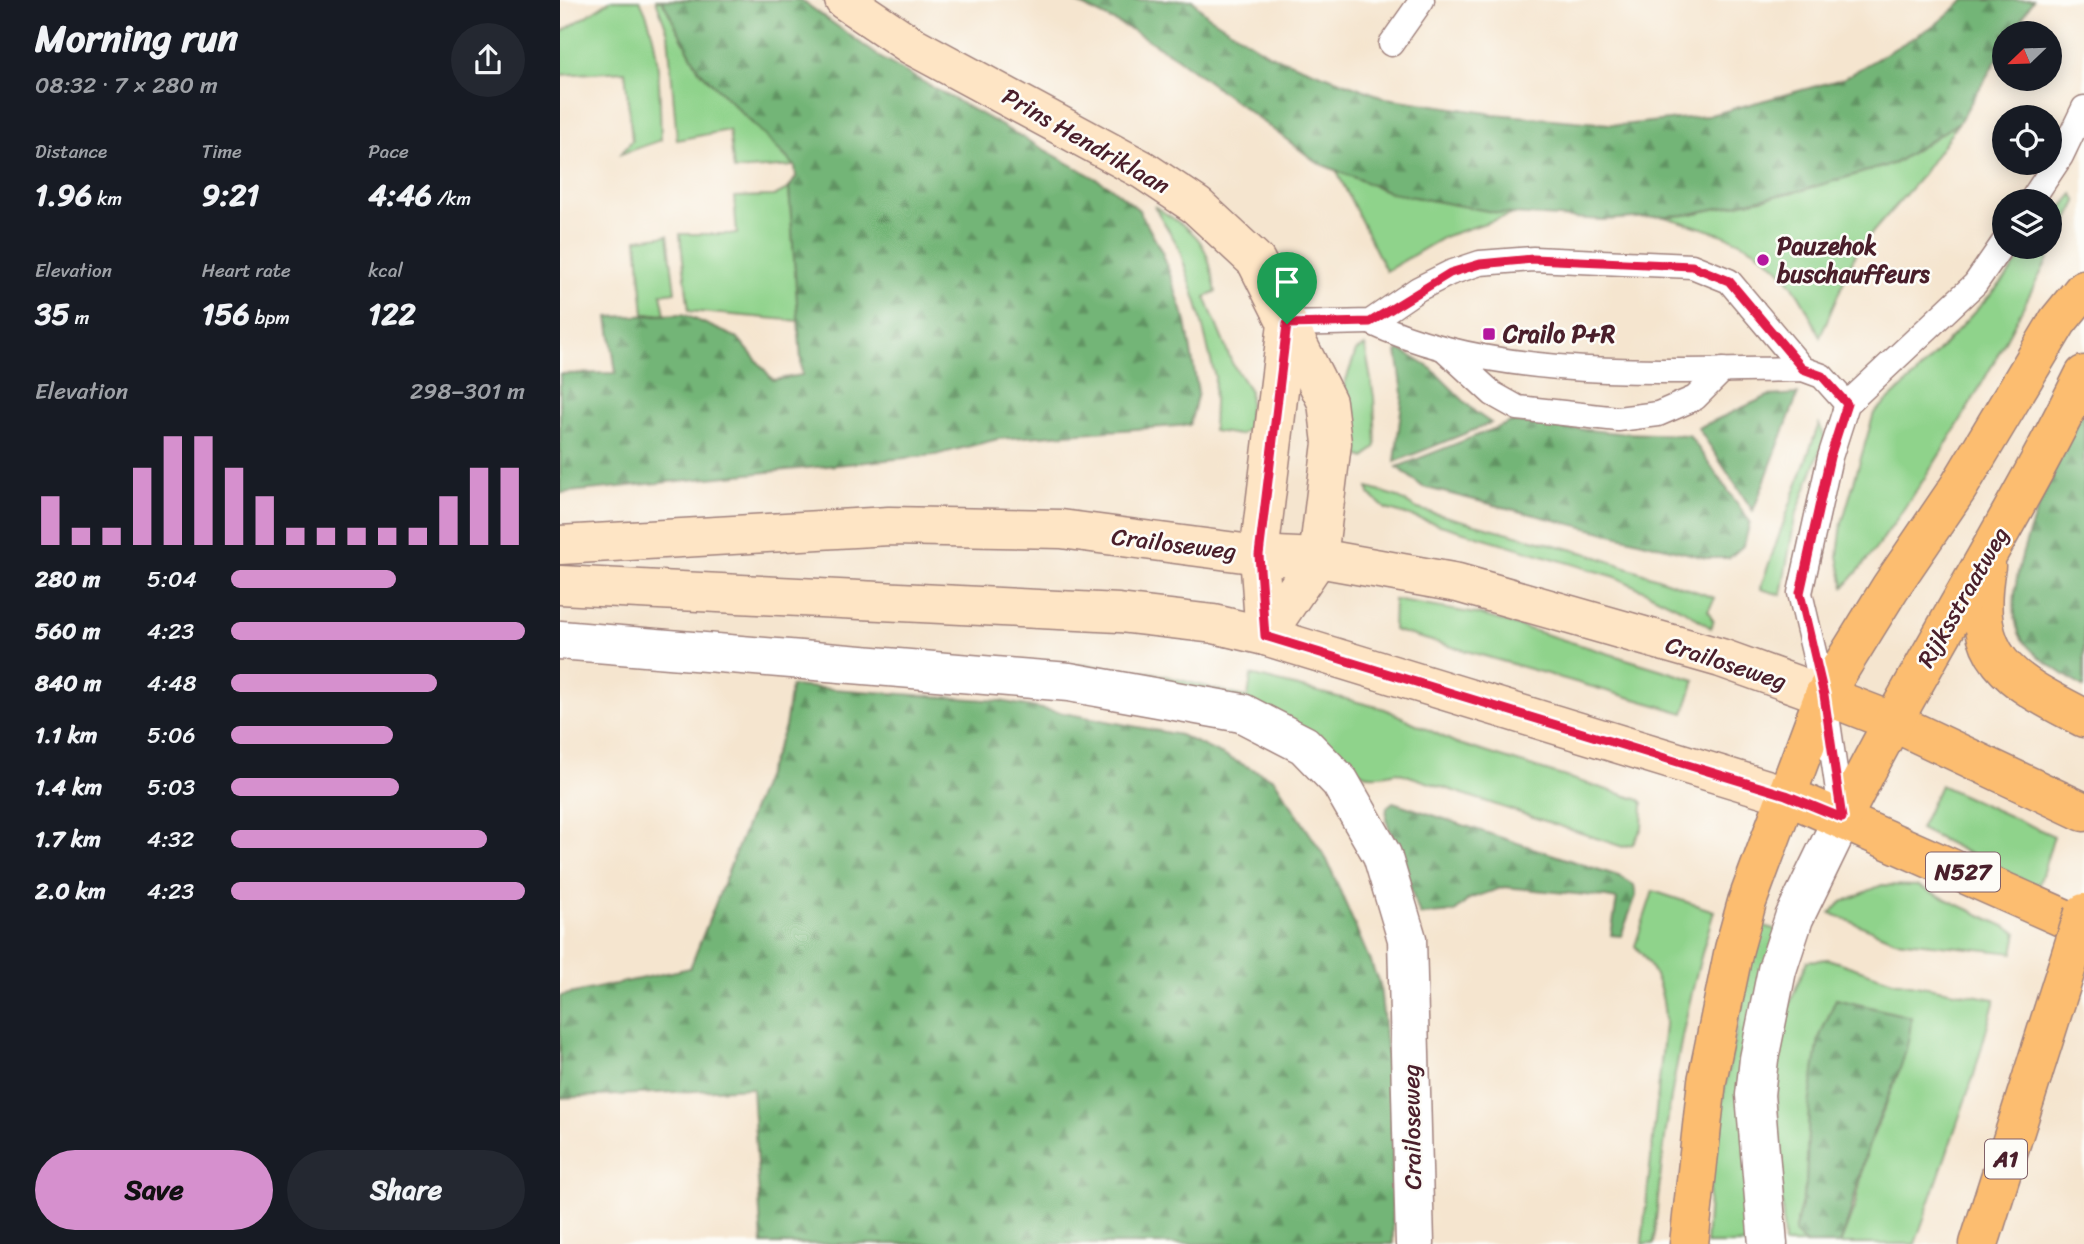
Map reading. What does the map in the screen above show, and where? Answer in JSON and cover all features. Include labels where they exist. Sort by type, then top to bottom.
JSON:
[{"type":"main road","name":"Prins Hendriklaan","points":[[844,0],[911,45],[1123,159],[1197,206],[1256,261],[1275,293],[1287,324],[1312,368],[1327,402],[1332,443],[1318,558],[1265,636]]},
{"type":"main road","points":[[1689,1244],[1707,1081],[1734,949],[1786,795],[1824,695],[1890,588],[1958,488],[2059,321],[2084,289]]},
{"type":"main road","name":"Prins Hendriklaan","points":[[1265,636],[1259,555],[1287,324]]},
{"type":"main road","name":"Rijksstraatweg","points":[[1842,818],[1891,721],[1987,558],[2084,374]]},
{"type":"main road","name":"Crailoseweg","points":[[560,545],[889,526],[1061,529],[1259,555],[1318,558],[1458,583],[1721,658],[1891,721],[2084,812]]},
{"type":"main road","points":[[1987,558],[1982,593],[1982,626],[1997,660],[2029,689],[2084,718]]},
{"type":"main road","name":"N527","points":[[560,585],[1119,613],[1214,624],[1265,636],[1786,795],[2084,927]]},
{"type":"main road","name":"A1","points":[[1979,1244],[2084,913]]},
{"type":"street","name":"Crailoseweg","points":[[560,640],[1069,682],[1242,713],[1304,745],[1340,782],[1382,855],[1407,939],[1415,1244]]},
{"type":"street","points":[[1768,1244],[1755,1095],[1759,1059],[1777,970],[1794,918],[1842,818]]},
{"type":"lane","points":[[1391,44],[1422,0]]},
{"type":"lane","points":[[2039,189],[2062,156],[2084,108]]},
{"type":"lane","points":[[1370,322],[1419,289],[1450,273],[1480,264],[1533,259],[1692,266],[1729,281],[1803,369]]},
{"type":"lane","points":[[1842,818],[1824,695],[1800,593],[1830,457],[1847,404],[1975,284],[1992,259]]},
{"type":"lane","points":[[1287,324],[1370,322],[1414,342],[1557,366],[1643,371],[1803,369],[1822,376],[1847,404]]},
{"type":"lane","points":[[1441,347],[1493,394],[1518,408],[1618,419],[1658,414],[1695,398],[1723,370]]},
{"type":"green space","points":[[611,0],[640,0],[656,51],[659,87],[661,140],[621,154],[632,140],[625,71],[560,75],[560,33]]},
{"type":"green space","points":[[656,0],[662,0],[699,70],[795,166],[734,170],[729,130],[677,140],[668,33]]},
{"type":"green space","points":[[662,0],[801,0],[884,60],[1111,187],[1139,210],[1163,254],[1186,322],[1198,392],[1190,425],[998,439],[935,455],[560,493],[560,374],[616,373],[608,317],[683,314],[738,338],[773,380],[802,375],[789,188],[796,177],[795,166],[699,70]]},
{"type":"green space","points":[[1071,0],[1192,0],[1207,15],[1270,55],[1386,98],[1494,114],[1621,125],[1707,116],[1842,79],[1935,25],[1965,0],[2033,0],[2020,21],[1992,21],[1992,68],[1959,122],[1895,163],[1803,190],[1686,215],[1602,220],[1498,213],[1392,193],[1318,163],[1177,58],[1132,30]]},
{"type":"green space","points":[[1959,122],[1920,178],[1857,250],[1820,337],[1806,307],[1791,284],[1776,266],[1759,252],[1717,233],[1661,216],[1686,215],[1803,190],[1895,163]]},
{"type":"green space","points":[[1336,170],[1392,193],[1513,214],[1446,236],[1386,271]]},
{"type":"green space","points":[[789,188],[799,321],[689,311],[680,234],[737,234],[734,197],[774,196]]},
{"type":"green space","points":[[2073,194],[2077,202],[2062,232],[2062,207]]},
{"type":"green space","points":[[1154,206],[1182,224],[1204,248],[1216,292],[1205,297],[1232,363],[1250,391],[1248,429],[1239,435],[1213,431],[1215,377],[1197,303],[1178,246]]},
{"type":"green space","points":[[668,235],[675,292],[661,294],[665,314],[644,314],[637,239]]},
{"type":"green space","points":[[2019,259],[2048,259],[2000,351],[1937,459],[1889,530],[1844,587],[1838,556],[1842,523],[1874,413],[1915,376],[2006,278]]},
{"type":"green space","points":[[1365,346],[1374,397],[1376,446],[1365,458],[1352,452],[1344,386],[1356,351]]},
{"type":"green space","points":[[1401,350],[1432,369],[1475,412],[1491,423],[1395,462],[1403,393],[1397,351]]},
{"type":"green space","points":[[1798,394],[1753,511],[1698,428],[1768,396]]},
{"type":"green space","points":[[2084,407],[2084,688],[2030,649],[2019,633],[2014,609],[2016,582],[2034,519]]},
{"type":"green space","points":[[1511,422],[1618,433],[1689,435],[1750,522],[1744,545],[1729,558],[1706,558],[1423,487],[1397,467]]},
{"type":"green space","points":[[1819,424],[1825,437],[1795,518],[1781,595],[1761,589],[1762,583]]},
{"type":"green space","points":[[1368,488],[1395,496],[1418,509],[1589,554],[1715,598],[1708,610],[1713,621],[1711,628],[1686,611],[1616,577],[1386,509],[1369,494]]},
{"type":"green space","points":[[1394,600],[1482,615],[1695,680],[1684,713],[1393,630]]},
{"type":"green space","points":[[1009,663],[1085,665],[1154,673],[1248,698],[1251,675],[1385,709],[1456,743],[1640,800],[1643,803],[1642,828],[1633,844],[1623,847],[1397,772],[1365,774],[1339,757]]},
{"type":"green space","points":[[791,686],[1000,701],[1180,735],[1274,779],[1327,860],[1380,985],[1392,1104],[1393,1244],[762,1244],[752,1088],[560,1098],[560,996],[690,968],[785,727]]},
{"type":"green space","points":[[1940,785],[2054,836],[2038,888],[1920,829]]},
{"type":"green space","points":[[1393,802],[1621,877],[1634,885],[1636,896],[1621,936],[1611,935],[1617,899],[1606,897],[1504,887],[1469,899],[1455,912],[1420,915],[1386,819],[1387,807]]},
{"type":"green space","points":[[1882,885],[1918,886],[2017,932],[2013,953],[1895,940],[1830,913],[1842,902]]},
{"type":"green space","points":[[1653,891],[1714,911],[1682,1035],[1662,1159],[1654,1244],[1642,1244],[1665,1025],[1658,982],[1649,964],[1635,946]]},
{"type":"green space","points":[[1758,924],[1777,930],[1749,1194],[1748,1244],[1706,1244],[1712,1150]]},
{"type":"green space","points":[[1828,959],[1893,981],[1995,999],[1974,1075],[1915,1244],[1840,1244],[1855,1206],[1867,1150],[1886,1105],[1911,1017],[1836,999],[1809,1105],[1806,1185],[1794,1233],[1806,1244],[1784,1244],[1776,1075],[1788,1008],[1807,961]]},
{"type":"green space","points":[[1836,999],[1911,1017],[1909,1034],[1900,1068],[1867,1150],[1840,1244],[1806,1244],[1794,1233],[1806,1185],[1809,1105],[1819,1038]]},
{"type":"place","name":"Pauzehok buschauffeurs","points":[[1763,260]]},
{"type":"place","name":"Crailo P+R","points":[[1489,334]]},
{"type":"route","points":[[1533,259],[1692,266],[1729,281],[1803,369],[1822,376],[1847,404],[1830,457],[1800,593],[1824,695],[1842,818],[1786,795],[1265,636],[1259,555],[1279,411],[1287,324],[1370,322],[1419,289],[1450,273],[1480,264],[1533,259]]}]
